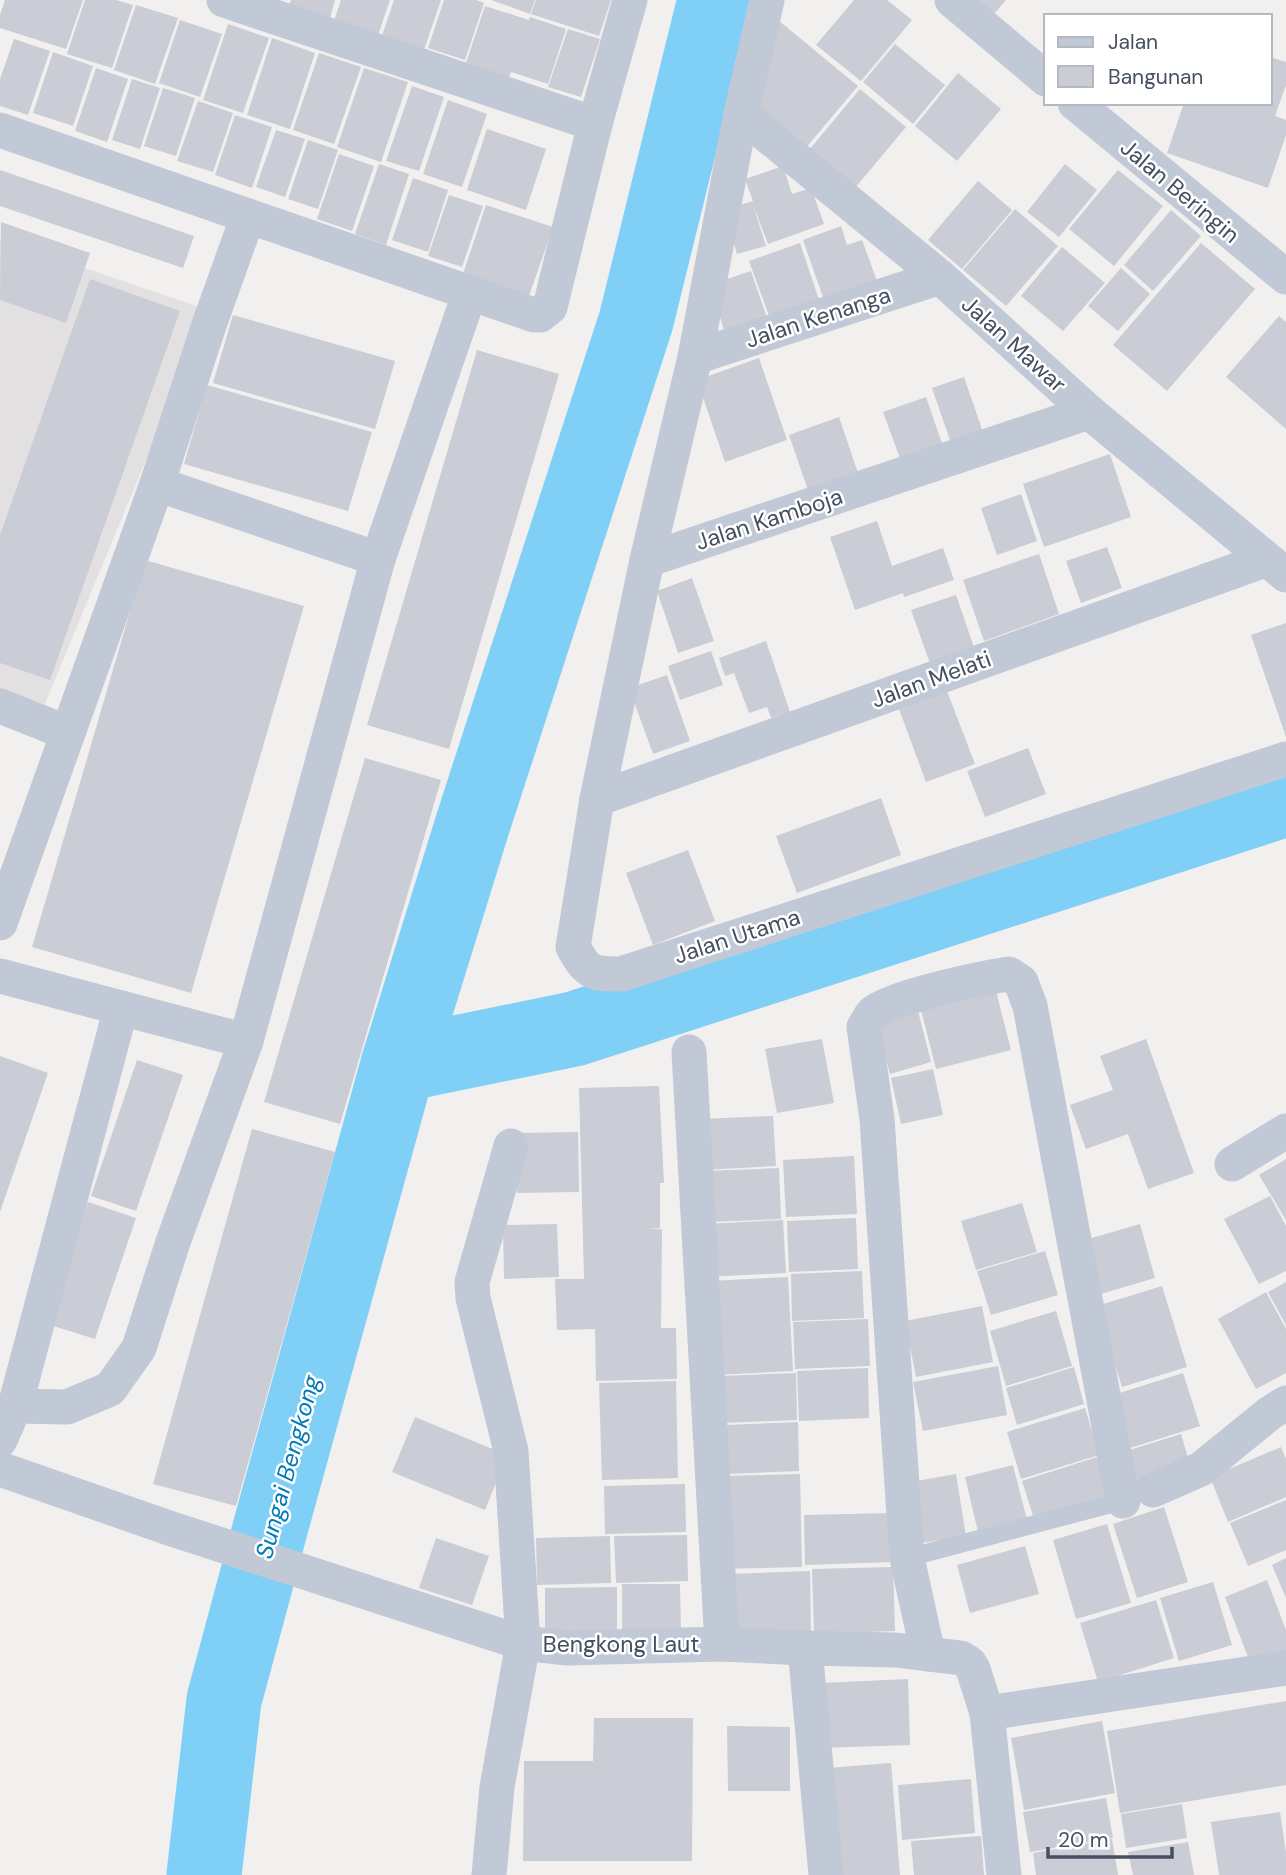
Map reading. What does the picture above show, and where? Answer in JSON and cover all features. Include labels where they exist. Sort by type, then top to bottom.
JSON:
[{"type":"street","points":[[223,0],[595,124]]},
{"type":"street","points":[[0,130],[534,315],[545,312],[550,307],[595,124],[630,0]]},
{"type":"street","points":[[647,560],[695,357],[741,114],[767,0]]},
{"type":"street","points":[[952,0],[1044,77]]},
{"type":"street","name":"Jalan Beringin","points":[[1077,105],[1286,277]]},
{"type":"street","name":"Jalan Mawar","points":[[741,114],[940,277],[1089,412],[1276,567]]},
{"type":"street","points":[[0,923],[248,216]]},
{"type":"street","name":"Jalan Kenanga","points":[[695,357],[940,277]]},
{"type":"street","points":[[15,1406],[66,1407],[110,1389],[139,1348],[173,1242],[246,1041],[378,559],[470,292]]},
{"type":"street","name":"Jalan Kamboja","points":[[647,560],[1089,412]]},
{"type":"street","points":[[156,484],[378,559]]},
{"type":"street","name":"Jalan Utama","points":[[647,560],[597,799],[573,947],[584,966],[595,974],[621,974],[1286,759]]},
{"type":"street","name":"Jalan Melati","points":[[597,799],[1276,567]]},
{"type":"street","points":[[0,706],[68,733]]},
{"type":"street","points":[[928,1654],[907,1558],[877,1119],[864,1027],[872,1014],[887,1005],[980,978],[1009,974],[1021,982],[1030,1006],[1138,1496],[1201,1469],[1286,1403]]},
{"type":"street","points":[[0,976],[246,1041]]},
{"type":"street","points":[[0,1440],[15,1406],[121,1008]]},
{"type":"street","points":[[689,1052],[722,1644]]},
{"type":"street","points":[[1232,1164],[1286,1131]]},
{"type":"street","points":[[489,1875],[498,1787],[523,1643],[512,1451],[472,1282],[511,1146]]},
{"type":"street","name":"Bengkong Laut","points":[[0,1469],[169,1528],[523,1643],[567,1648],[722,1644],[895,1650],[961,1658],[973,1669],[987,1713],[1004,1875]]},
{"type":"street","points":[[805,1648],[826,1875]]},
{"type":"street","points":[[987,1713],[1286,1668]]},
{"type":"lane","points":[[907,1558],[1138,1496]]},
{"type":"shaded area","points":[[0,239],[208,310],[44,706],[0,690]]},
{"type":"building","points":[[5,0],[83,0],[66,49],[0,28],[0,15]]},
{"type":"building","points":[[85,0],[116,0],[133,5],[112,68],[67,54]]},
{"type":"building","points":[[291,0],[335,0],[330,18],[289,5]]},
{"type":"building","points":[[341,0],[390,0],[375,44],[331,30]]},
{"type":"building","points":[[394,0],[441,0],[421,59],[379,45]]},
{"type":"building","points":[[444,0],[476,0],[484,3],[465,60],[428,48]]},
{"type":"building","points":[[491,0],[535,0],[530,14]]},
{"type":"building","points":[[536,0],[611,0],[599,36],[531,14]]},
{"type":"building","points":[[854,0],[887,0],[912,20],[861,81],[816,45]]},
{"type":"building","points":[[978,0],[1006,0],[994,14]]},
{"type":"building","points":[[136,5],[178,18],[155,84],[114,70]]},
{"type":"building","points":[[485,6],[566,29],[548,84],[511,72],[509,78],[466,63]]},
{"type":"building","points":[[772,15],[858,86],[804,150],[759,113]]},
{"type":"building","points":[[180,20],[222,34],[200,97],[159,83]]},
{"type":"building","points":[[228,24],[269,38],[243,113],[203,100]]},
{"type":"building","points":[[568,29],[600,39],[581,97],[548,87]]},
{"type":"building","points":[[272,38],[315,53],[290,129],[247,115]]},
{"type":"building","points":[[14,39],[50,51],[28,115],[0,106],[0,79]]},
{"type":"building","points":[[895,44],[945,85],[913,124],[863,82]]},
{"type":"building","points":[[53,52],[93,66],[73,126],[33,113]]},
{"type":"building","points":[[319,53],[361,67],[334,144],[293,130]]},
{"type":"building","points":[[1272,58],[1286,62],[1286,85],[1275,116],[1286,120],[1286,135],[1268,188],[1167,153],[1183,105],[1272,105]]},
{"type":"building","points":[[96,68],[128,79],[107,142],[75,131]]},
{"type":"building","points":[[364,68],[408,82],[381,162],[337,147]]},
{"type":"building","points":[[958,73],[1001,109],[957,161],[915,126]]},
{"type":"building","points":[[132,79],[160,88],[140,149],[112,140]]},
{"type":"building","points":[[412,86],[444,97],[419,171],[386,161]]},
{"type":"building","points":[[163,88],[195,98],[176,156],[144,146]]},
{"type":"building","points":[[860,89],[906,127],[855,188],[809,150]]},
{"type":"building","points":[[448,100],[487,114],[462,187],[423,174]]},
{"type":"building","points":[[198,101],[233,113],[213,172],[177,161]]},
{"type":"building","points":[[235,115],[272,127],[252,188],[215,175]]},
{"type":"building","points":[[487,129],[546,149],[526,210],[467,190]]},
{"type":"building","points":[[276,130],[305,139],[285,197],[256,187]]},
{"type":"building","points":[[308,140],[338,150],[318,209],[288,199]]},
{"type":"building","points":[[339,154],[374,166],[352,231],[317,219]]},
{"type":"building","points":[[379,164],[409,174],[386,245],[355,234]]},
{"type":"building","points":[[1065,164],[1097,190],[1059,237],[1027,212]]},
{"type":"building","points":[[783,166],[792,194],[811,188],[824,224],[768,244],[753,205],[766,246],[737,254],[724,210],[753,201],[745,179]]},
{"type":"building","points":[[0,170],[194,236],[183,268],[0,206]]},
{"type":"building","points":[[1118,170],[1163,206],[1114,266],[1069,229]]},
{"type":"building","points":[[413,178],[448,190],[428,252],[392,240]]},
{"type":"building","points":[[978,181],[1012,210],[962,269],[928,240]]},
{"type":"building","points":[[449,195],[483,206],[462,267],[428,256]]},
{"type":"building","points":[[486,205],[553,227],[528,299],[462,277]]},
{"type":"building","points":[[1015,209],[1058,246],[1006,306],[963,270]]},
{"type":"building","points":[[1171,210],[1201,236],[1153,291],[1124,265]]},
{"type":"building","points":[[1,222],[90,253],[66,323],[0,300]]},
{"type":"building","points":[[841,226],[847,245],[862,240],[878,284],[825,303],[803,240]]},
{"type":"building","points":[[800,243],[820,303],[771,321],[749,261]]},
{"type":"building","points":[[1201,243],[1255,289],[1167,391],[1113,345]]},
{"type":"building","points":[[1062,247],[1105,283],[1063,331],[1021,296]]},
{"type":"building","points":[[1121,268],[1150,294],[1118,331],[1088,306]]},
{"type":"building","points":[[751,271],[768,321],[726,335],[709,285]]},
{"type":"building","points":[[90,279],[180,311],[50,680],[0,663],[0,535]]},
{"type":"building","points":[[233,315],[395,361],[375,429],[213,383]]},
{"type":"building","points":[[1279,316],[1286,322],[1286,429],[1226,377]]},
{"type":"building","points":[[477,350],[559,374],[449,749],[367,725]]},
{"type":"building","points":[[759,358],[787,440],[725,462],[697,380]]},
{"type":"building","points":[[964,377],[984,435],[952,446],[932,388]]},
{"type":"building","points":[[207,385],[372,432],[348,511],[184,464]]},
{"type":"building","points":[[926,397],[946,455],[904,469],[883,412]]},
{"type":"building","points":[[839,417],[861,482],[811,499],[789,435]]},
{"type":"building","points":[[1110,454],[1131,517],[1044,547],[1023,484]]},
{"type":"building","points":[[1021,494],[1037,541],[997,555],[981,508]]},
{"type":"building","points":[[877,521],[892,566],[943,548],[954,580],[904,597],[903,593],[855,610],[830,537]]},
{"type":"building","points":[[1107,547],[1122,588],[1081,603],[1066,561]]},
{"type":"building","points":[[1039,554],[1059,614],[984,641],[963,580]]},
{"type":"building","points":[[145,560],[304,606],[191,993],[32,947]]},
{"type":"building","points":[[692,578],[714,641],[678,653],[657,591]]},
{"type":"building","points":[[956,595],[977,656],[933,672],[911,610]]},
{"type":"building","points":[[1286,623],[1286,737],[1251,635]]},
{"type":"building","points":[[766,641],[790,712],[771,718],[767,707],[749,713],[734,673],[725,676],[719,658]]},
{"type":"building","points":[[711,651],[723,685],[680,700],[668,666]]},
{"type":"building","points":[[667,675],[690,741],[653,754],[629,688]]},
{"type":"building","points":[[947,691],[975,764],[926,782],[899,709]]},
{"type":"building","points":[[1028,748],[1046,794],[985,817],[967,771]]},
{"type":"building","points":[[365,758],[441,780],[340,1124],[264,1102]]},
{"type":"building","points":[[881,798],[901,855],[797,893],[776,836]]},
{"type":"building","points":[[688,850],[715,921],[653,945],[626,873]]},
{"type":"building","points":[[994,983],[1011,1050],[936,1069],[919,1002]]},
{"type":"building","points":[[917,1007],[931,1062],[890,1074],[875,1018]]},
{"type":"building","points":[[822,1039],[834,1103],[777,1113],[765,1049]]},
{"type":"building","points":[[1146,1039],[1194,1173],[1148,1189],[1128,1134],[1086,1149],[1070,1105],[1113,1090],[1100,1056]]},
{"type":"building","points":[[0,1056],[48,1073],[0,1212]]},
{"type":"building","points":[[137,1060],[183,1075],[136,1211],[91,1196]]},
{"type":"building","points":[[933,1069],[943,1115],[901,1124],[891,1078]]},
{"type":"building","points":[[659,1086],[664,1183],[660,1183],[660,1228],[649,1229],[662,1229],[661,1328],[676,1328],[677,1379],[596,1381],[595,1329],[557,1330],[555,1279],[584,1279],[579,1088]]},
{"type":"building","points":[[773,1116],[776,1166],[702,1170],[700,1119]]},
{"type":"building","points":[[252,1129],[335,1152],[236,1506],[153,1484]]},
{"type":"building","points":[[578,1132],[579,1192],[517,1193],[516,1133]]},
{"type":"building","points":[[854,1156],[857,1214],[786,1217],[783,1160]]},
{"type":"building","points":[[1286,1159],[1286,1220],[1259,1175]]},
{"type":"building","points":[[779,1168],[781,1219],[709,1222],[707,1171]]},
{"type":"building","points":[[1270,1196],[1286,1226],[1286,1271],[1259,1284],[1224,1219]]},
{"type":"building","points":[[88,1202],[136,1218],[95,1339],[47,1324]]},
{"type":"building","points":[[1022,1203],[1037,1252],[976,1270],[961,1221]]},
{"type":"building","points":[[856,1218],[858,1269],[789,1272],[787,1221]]},
{"type":"building","points":[[783,1220],[786,1273],[706,1277],[704,1224]]},
{"type":"building","points":[[557,1224],[559,1277],[504,1279],[503,1225]]},
{"type":"building","points":[[1140,1224],[1155,1278],[1101,1294],[1085,1240]]},
{"type":"building","points":[[1045,1251],[1058,1295],[991,1315],[977,1271]]},
{"type":"building","points":[[862,1271],[864,1318],[792,1321],[791,1274]]},
{"type":"building","points":[[788,1277],[793,1371],[714,1375],[709,1281]]},
{"type":"building","points":[[1286,1282],[1286,1325],[1268,1292]]},
{"type":"building","points":[[1162,1286],[1187,1367],[1122,1387],[1097,1306]]},
{"type":"building","points":[[1266,1292],[1286,1329],[1286,1373],[1256,1389],[1218,1319]]},
{"type":"building","points":[[982,1306],[993,1362],[916,1377],[905,1321]]},
{"type":"building","points":[[1056,1311],[1072,1366],[1006,1386],[990,1331]]},
{"type":"building","points":[[868,1319],[870,1366],[795,1369],[793,1322]]},
{"type":"building","points":[[998,1366],[1007,1415],[923,1431],[913,1382]]},
{"type":"building","points":[[1074,1367],[1084,1404],[1017,1425],[1006,1388]]},
{"type":"building","points":[[868,1368],[869,1418],[799,1421],[797,1371]]},
{"type":"building","points":[[796,1373],[797,1420],[721,1423],[719,1376]]},
{"type":"building","points":[[1183,1373],[1200,1426],[1127,1449],[1110,1396]]},
{"type":"building","points":[[676,1381],[678,1478],[602,1480],[599,1383]]},
{"type":"building","points":[[1085,1408],[1099,1455],[1021,1479],[1007,1432]]},
{"type":"building","points":[[415,1417],[507,1455],[485,1510],[392,1472]]},
{"type":"building","points":[[798,1422],[799,1471],[727,1474],[725,1425]]},
{"type":"building","points":[[1181,1434],[1192,1471],[1132,1491],[1120,1453]]},
{"type":"building","points":[[1281,1447],[1286,1459],[1286,1497],[1228,1522],[1210,1477]]},
{"type":"building","points":[[1097,1457],[1110,1499],[1035,1522],[1022,1481]]},
{"type":"building","points":[[1013,1465],[1028,1524],[979,1536],[965,1477]]},
{"type":"building","points":[[800,1474],[802,1567],[721,1569],[718,1476]]},
{"type":"building","points":[[956,1474],[966,1536],[915,1544],[905,1483]]},
{"type":"building","points":[[685,1484],[686,1532],[605,1534],[604,1486]]},
{"type":"building","points":[[1286,1500],[1286,1550],[1248,1566],[1230,1523]]},
{"type":"building","points":[[1164,1507],[1188,1582],[1137,1598],[1113,1524]]},
{"type":"building","points":[[892,1513],[893,1562],[805,1565],[804,1515]]},
{"type":"building","points":[[1107,1524],[1131,1603],[1076,1619],[1053,1540]]},
{"type":"building","points":[[687,1535],[688,1581],[616,1583],[614,1536]]},
{"type":"building","points":[[610,1536],[611,1583],[537,1585],[536,1538]]},
{"type":"building","points":[[436,1538],[489,1556],[472,1605],[419,1588]]},
{"type":"building","points":[[1025,1546],[1039,1594],[970,1613],[957,1565]]},
{"type":"building","points":[[1286,1558],[1286,1598],[1272,1565]]},
{"type":"building","points":[[893,1567],[895,1631],[814,1634],[812,1569]]},
{"type":"building","points":[[810,1571],[811,1633],[729,1635],[728,1574]]},
{"type":"building","points":[[1267,1580],[1286,1630],[1286,1651],[1251,1665],[1225,1597]]},
{"type":"building","points":[[1213,1582],[1232,1645],[1179,1661],[1160,1598]]},
{"type":"building","points":[[622,1584],[680,1584],[681,1636],[622,1636]]},
{"type":"building","points":[[617,1587],[617,1634],[545,1635],[545,1588]]},
{"type":"building","points":[[1156,1600],[1174,1658],[1098,1682],[1080,1623]]},
{"type":"building","points":[[908,1679],[910,1745],[822,1748],[820,1683]]},
{"type":"building","points":[[1286,1701],[1286,1785],[1120,1813],[1107,1731]]},
{"type":"building","points":[[594,1718],[693,1718],[692,1861],[523,1861],[524,1761],[593,1761]]},
{"type":"building","points":[[1102,1721],[1115,1793],[1024,1810],[1011,1738]]},
{"type":"building","points":[[727,1726],[790,1727],[790,1791],[728,1791]]},
{"type":"building","points":[[891,1763],[900,1875],[835,1875],[827,1768]]},
{"type":"building","points":[[971,1779],[975,1833],[902,1840],[898,1785]]},
{"type":"building","points":[[1106,1798],[1113,1838],[1030,1852],[1023,1812]]},
{"type":"building","points":[[1182,1804],[1187,1838],[1126,1848],[1121,1814]]},
{"type":"building","points":[[1280,1812],[1286,1875],[1219,1875],[1211,1822]]},
{"type":"building","points":[[981,1836],[984,1875],[914,1875],[911,1841]]},
{"type":"building","points":[[1112,1839],[1118,1875],[1036,1875],[1033,1853]]},
{"type":"building","points":[[1188,1842],[1194,1875],[1133,1875],[1128,1852]]},
{"type":"waterway","name":"Sungai Bengkong","points":[[204,1875],[224,1700],[273,1518],[398,1065],[473,823],[636,321],[715,0]]},
{"type":"waterway","points":[[398,1065],[574,1029],[1286,799]]}]
